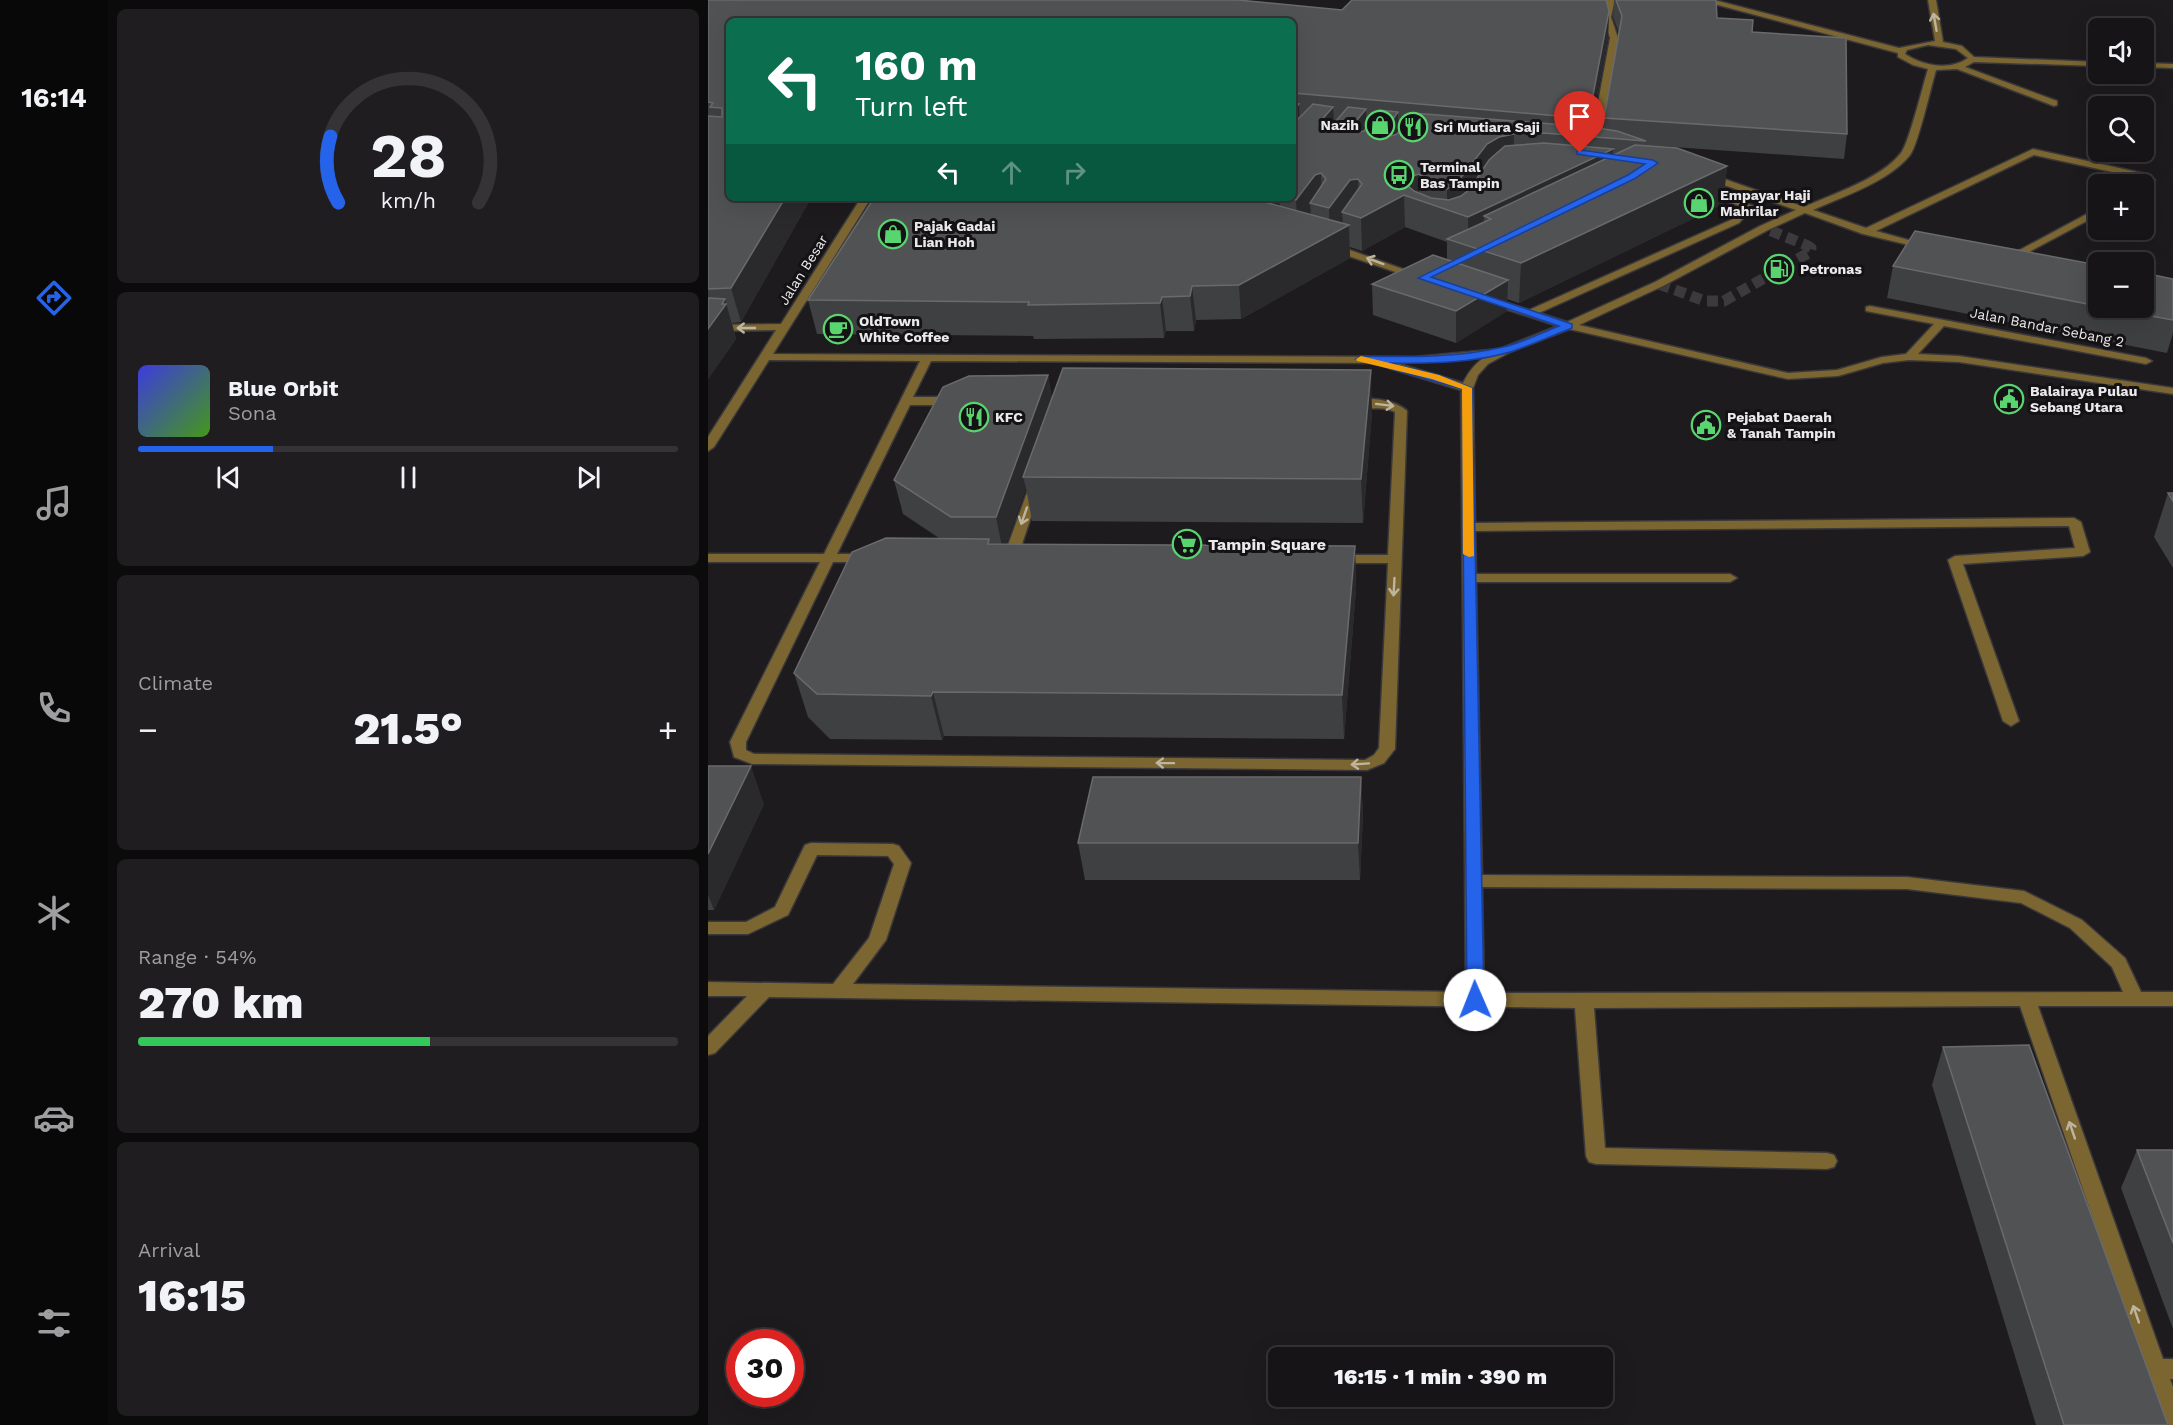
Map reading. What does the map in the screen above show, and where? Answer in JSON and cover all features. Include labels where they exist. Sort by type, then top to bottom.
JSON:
[{"type":"street","points":[[1594,154],[1614,38],[1607,17],[1611,0]]},
{"type":"street","points":[[1674,0],[1718,3],[1901,51]]},
{"type":"street","points":[[1718,3],[1728,0]]},
{"type":"street","points":[[1932,0],[1939,44]]},
{"type":"street","points":[[1901,51],[1903,48],[1918,44],[1939,44],[1959,48],[1972,58]]},
{"type":"street","points":[[1901,51],[1901,55],[1912,62],[1933,67],[1963,65],[1972,58],[2088,64]]},
{"type":"street","points":[[2154,65],[2173,66]]},
{"type":"street","points":[[1954,66],[2054,103]]},
{"type":"street","points":[[1475,1000],[1467,388],[1473,374],[1484,362],[1506,350],[1568,326],[1659,284],[1803,209],[1867,182],[1892,167],[1907,153],[1933,67]]},
{"type":"street","points":[[1867,232],[2032,152],[2134,174]]},
{"type":"street","points":[[1697,172],[1867,232],[1941,252]]},
{"type":"street","points":[[1530,314],[1736,221],[1748,206],[1696,187]]},
{"type":"street","name":"Jalan Besar","points":[[708,447],[864,201]]},
{"type":"street","points":[[1996,262],[2021,254],[2088,217]]},
{"type":"street","points":[[1323,244],[1337,243],[1430,277]]},
{"type":"street","points":[[1476,296],[1568,326],[1788,376],[1838,373],[1882,360],[1909,357],[1959,359],[2173,391]]},
{"type":"street","name":"Jalan Bandar Sebang 2","points":[[1870,309],[2146,361]]},
{"type":"street","points":[[1909,357],[1941,323]]},
{"type":"street","points":[[708,328],[784,327]]},
{"type":"street","points":[[765,357],[1441,359],[1506,350]]},
{"type":"street","points":[[927,357],[738,742],[739,753],[752,759],[1366,765],[1379,759],[1387,749],[1401,411],[1396,406],[1387,404],[1339,404]]},
{"type":"street","points":[[1361,359],[1435,377],[1467,388]]},
{"type":"street","points":[[907,401],[974,401]]},
{"type":"street","points":[[1010,559],[1041,469]]},
{"type":"street","points":[[1469,527],[2074,522],[2083,552],[1955,560],[2011,721]]},
{"type":"street","points":[[708,558],[884,558]]},
{"type":"street","points":[[1326,559],[1396,559]]},
{"type":"street","points":[[1470,578],[1730,578]]},
{"type":"street","points":[[708,928],[748,928],[782,911],[811,849],[893,850],[903,863],[877,940],[838,992]]},
{"type":"street","points":[[1473,881],[1907,882],[2024,897],[2076,924],[2119,963],[2136,1000]]},
{"type":"street","points":[[708,989],[1584,1001],[2173,999]]},
{"type":"street","points":[[708,1048],[764,990]]},
{"type":"street","points":[[2027,1000],[2164,1369],[2173,1419]]},
{"type":"street","points":[[1584,1001],[1596,1156],[1827,1161]]},
{"type":"building","points":[[708,0],[1238,0],[1342,10],[1352,0],[1606,0],[1609,11],[1590,111],[1561,109],[1582,118],[1296,93],[1296,18],[726,18],[726,201],[783,201],[731,288],[708,289],[708,116],[722,117],[722,108],[710,107],[713,103],[708,102]]},
{"type":"building","points":[[1616,0],[1716,0],[1717,18],[1753,20],[1752,32],[1846,38],[1847,134],[1604,118],[1622,16]]},
{"type":"building","points":[[1313,104],[1333,107],[1319,123],[1319,126],[1324,129],[1330,128],[1348,107],[1366,109],[1352,126],[1360,132],[1364,131],[1379,110],[1398,112],[1385,130],[1391,136],[1397,134],[1413,113],[1590,127],[1617,131],[1646,141],[1544,133],[1499,137],[1487,144],[1456,184],[1447,189],[1436,189],[1423,183],[1425,179],[1419,174],[1413,176],[1407,185],[1414,191],[1431,198],[1449,200],[1461,196],[1470,189],[1489,160],[1505,146],[1544,143],[1613,149],[1468,217],[1404,195],[1361,218],[1342,212],[1362,184],[1358,179],[1350,180],[1329,208],[1310,203],[1326,179],[1321,173],[1315,175],[1296,200],[1296,121]]},
{"type":"building","points":[[1635,145],[1677,148],[1727,166],[1521,263],[1447,239],[1491,219],[1484,216]]},
{"type":"building","points":[[872,201],[1261,201],[1349,225],[1239,285],[1192,286],[1190,296],[1162,297],[1160,303],[1028,305],[1029,302],[808,300]]},
{"type":"building","points":[[1915,231],[2088,263],[2088,304],[1893,266]]},
{"type":"building","points":[[1433,255],[1508,280],[1456,311],[1372,284]]},
{"type":"building","points":[[2154,275],[2173,279],[2173,320],[2154,317]]},
{"type":"building","points":[[708,298],[725,299],[722,304],[726,304],[708,329]]},
{"type":"building","points":[[1063,368],[1371,370],[1361,479],[1023,477]]},
{"type":"building","points":[[1048,375],[996,517],[951,517],[894,480],[943,387],[969,376]]},
{"type":"building","points":[[886,538],[989,539],[988,544],[1355,546],[1342,695],[933,692],[931,696],[817,694],[794,673],[852,552]]},
{"type":"building","points":[[708,766],[751,766],[708,854]]},
{"type":"building","points":[[1093,777],[1361,777],[1358,843],[1078,843]]},
{"type":"building","points":[[2029,1045],[2168,1425],[2064,1425],[1943,1047]]},
{"type":"building","points":[[2137,1150],[2173,1150],[2173,1243]]},
{"type":"tunnel","points":[[1659,284],[1705,301],[1724,301],[1810,252],[1811,248],[1806,245],[1764,228]]},
{"type":"slow traffic","points":[[1368,359],[1361,359],[1435,377],[1467,388],[1469,554]]},
{"type":"place","name":"Nazih","points":[[1380,125]]},
{"type":"place","name":"Sri Mutiara Saji","points":[[1413,127]]},
{"type":"place","name":"Terminal Bas Tampin","points":[[1399,175]]},
{"type":"place","name":"Empayar Haji Mahrilar","points":[[1699,203]]},
{"type":"place","name":"Pajak Gadai Lian Hoh","points":[[893,234]]},
{"type":"place","name":"Petronas","points":[[1779,269]]},
{"type":"place","name":"OldTown White Coffee","points":[[838,329]]},
{"type":"place","name":"Balairaya Pulau Sebang Utara","points":[[2009,399]]},
{"type":"place","name":"KFC","points":[[974,417]]},
{"type":"place","name":"Pejabat Daerah & Tanah Tampin","points":[[1706,425]]},
{"type":"place","name":"Tampin Square","points":[[1187,544]]},
{"type":"route","points":[[1475,1000],[1467,388],[1435,377],[1361,359],[1415,360],[1475,355],[1506,350],[1568,326],[1423,278],[1631,177],[1653,163],[1580,153]]}]
